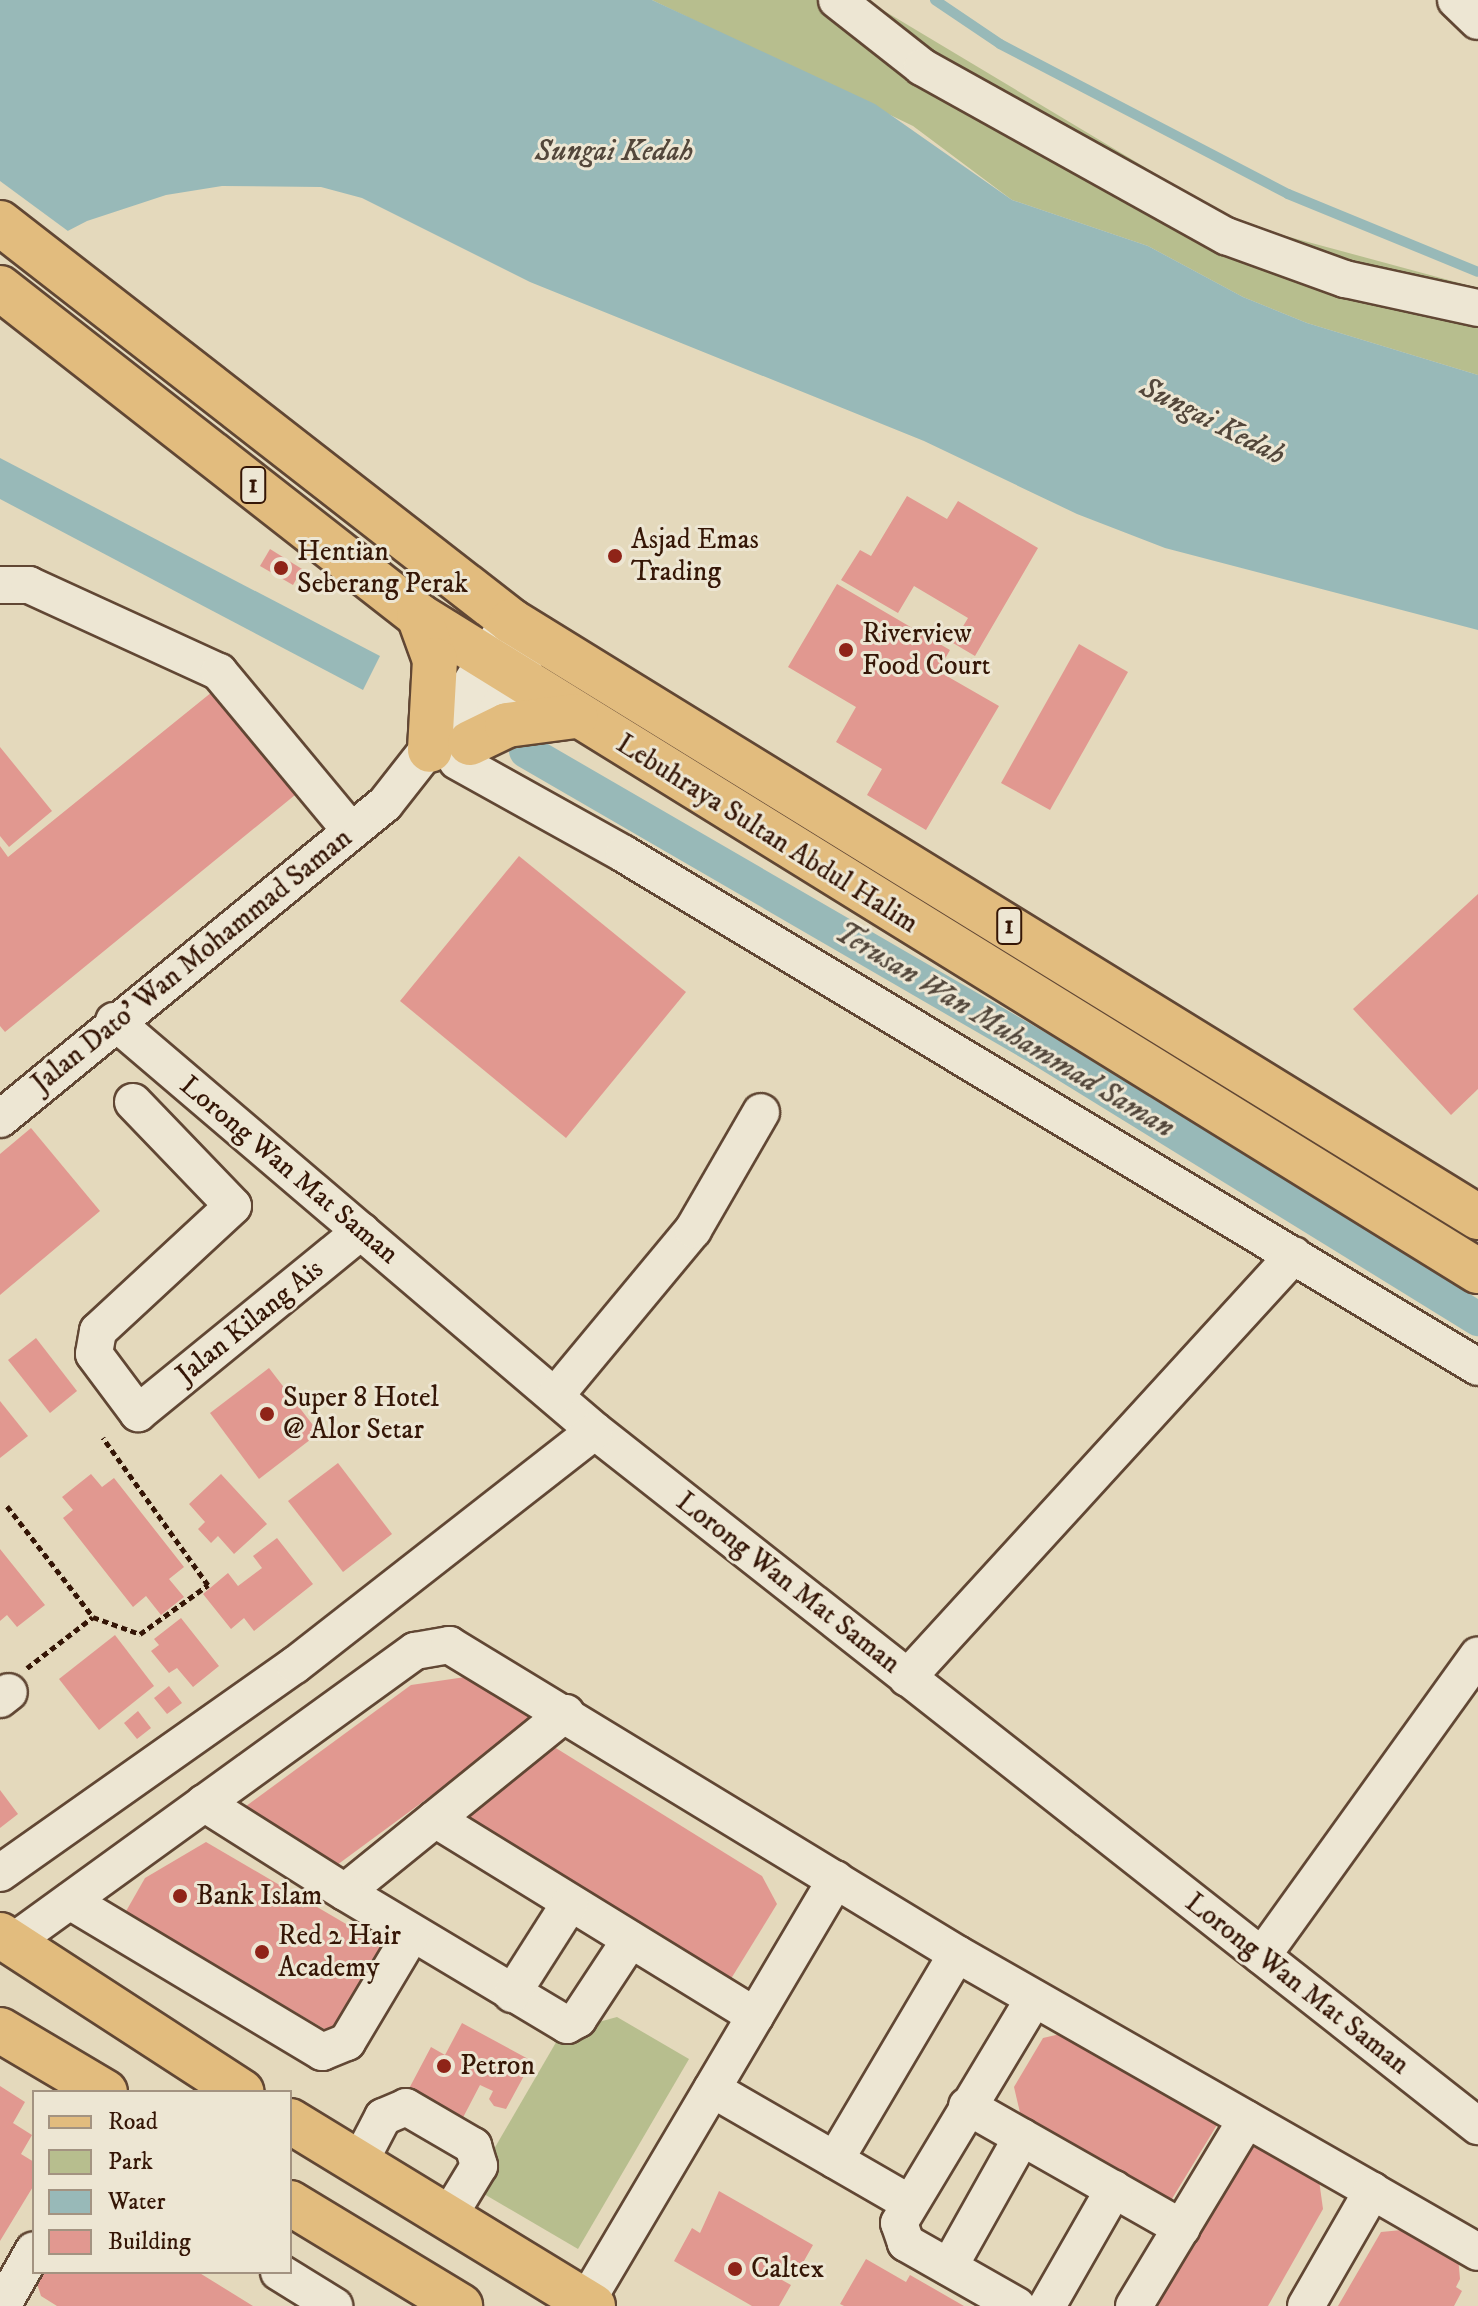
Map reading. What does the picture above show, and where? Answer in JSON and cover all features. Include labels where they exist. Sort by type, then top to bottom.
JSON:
[{"type":"main road","name":"Lebuhraya Sultan Abdul Halim","points":[[0,223],[525,629],[1478,1217]]},
{"type":"main road","name":"Lebuhraya Sultan Abdul Halim","points":[[0,288],[419,616],[575,716],[1478,1271]]},
{"type":"main road","points":[[419,616],[435,660],[452,751],[507,725],[575,716]]},
{"type":"main road","points":[[5,1939],[239,2090]]},
{"type":"main road","points":[[0,2030],[102,2090]]},
{"type":"main road","points":[[292,2122],[590,2304]]},
{"type":"main road","points":[[292,2204],[460,2306]]},
{"type":"street","points":[[837,0],[922,67],[1226,236],[1345,279],[1478,308]]},
{"type":"street","points":[[1456,0],[1478,21]]},
{"type":"street","points":[[0,585],[29,585],[219,672],[350,830]]},
{"type":"street","name":"Jalan Dato' Wan Mohammad Saman","points":[[0,1119],[114,1021],[452,751],[498,667],[525,629]]},
{"type":"street","points":[[452,751],[1478,1367]]},
{"type":"street","name":"Lorong Wan Mat Saman","points":[[114,1021],[595,1431],[1478,2126]]},
{"type":"street","points":[[133,1102],[211,1182],[252,1141]]},
{"type":"street","points":[[555,1396],[693,1230],[761,1112]]},
{"type":"street","name":"Jalan Kilang Ais","points":[[211,1182],[233,1206],[98,1331],[94,1342],[94,1354],[138,1413],[361,1231]]},
{"type":"street","points":[[907,1678],[1294,1255]]},
{"type":"street","points":[[0,1873],[295,1665],[595,1431]]},
{"type":"street","points":[[5,1939],[70,1901],[415,1651],[433,1645],[449,1645],[566,1713],[957,1954],[1478,2252]]},
{"type":"street","points":[[1262,1956],[1478,1655]]},
{"type":"street","points":[[345,1892],[566,1713]]},
{"type":"street","points":[[204,1803],[567,2025],[578,2019],[630,1940]]},
{"type":"street","points":[[435,1819],[755,2016]]},
{"type":"street","points":[[590,2304],[836,1879]]},
{"type":"street","points":[[70,1901],[322,2052],[347,2042],[412,1933]]},
{"type":"street","points":[[512,1994],[570,1903]]},
{"type":"street","points":[[835,2160],[957,1954]]},
{"type":"street","points":[[1017,2306],[906,2243],[899,2223],[1034,1998]]},
{"type":"street","points":[[712,2089],[899,2197]]},
{"type":"street","points":[[967,2106],[1182,2228]]},
{"type":"street","points":[[359,2163],[383,2117],[406,2107],[473,2146],[479,2166],[448,2217]]},
{"type":"street","points":[[1134,2306],[1247,2119]]},
{"type":"street","points":[[949,2267],[1022,2137]]},
{"type":"street","points":[[1047,2306],[1114,2189]]},
{"type":"street","points":[[1306,2306],[1372,2191]]},
{"type":"street","points":[[2,2306],[32,2254]]},
{"type":"street","points":[[282,2274],[334,2306]]},
{"type":"path","points":[[7,1506],[93,1617],[140,1634],[208,1585],[103,1438]]},
{"type":"path","points":[[9,1689],[93,1617]]},
{"type":"green space","points":[[652,0],[866,0],[1238,223],[1478,288],[1478,375],[1307,323],[1243,297],[1148,246],[1012,200],[913,126]]},
{"type":"green space","points":[[617,2017],[689,2059],[578,2249],[472,2187],[562,2032]]},
{"type":"water","name":"Sungai Kedah","points":[[0,0],[652,0],[875,104],[1012,200],[1148,246],[1243,297],[1307,323],[1478,375],[1478,630],[1165,548],[1077,514],[924,441],[530,282],[362,198],[321,187],[222,186],[166,195],[87,221],[0,266]]},
{"type":"water","points":[[0,458],[380,656],[363,690],[0,499]]},
{"type":"pier","points":[[0,181],[72,234],[0,270]]},
{"type":"building","points":[[907,496],[947,519],[958,501],[1038,548],[975,656],[953,643],[968,618],[914,586],[898,613],[841,580],[860,550],[871,556]]},
{"type":"building","name":"Hentian Seberang Perak","points":[[270,549],[302,569],[293,585],[260,566]]},
{"type":"building","points":[[837,584],[950,650],[938,671],[999,706],[926,830],[867,795],[882,769],[836,742],[856,707],[788,667]]},
{"type":"building","points":[[1079,644],[1128,672],[1050,810],[1001,783]]},
{"type":"building","points":[[212,692],[295,795],[5,1032],[0,1026],[0,846],[8,857]]},
{"type":"building","points":[[0,747],[52,811],[9,847],[0,836]]},
{"type":"building","points":[[519,856],[686,992],[566,1138],[400,1001]]},
{"type":"building","points":[[1478,894],[1478,1089],[1451,1115],[1353,1009]]},
{"type":"building","points":[[31,1128],[100,1211],[0,1295],[0,1154]]},
{"type":"building","points":[[36,1338],[77,1391],[50,1413],[8,1360]]},
{"type":"building","points":[[269,1368],[319,1433],[259,1479],[210,1413]]},
{"type":"building","points":[[0,1401],[28,1436],[0,1458]]},
{"type":"building","points":[[338,1463],[392,1534],[343,1572],[288,1501]]},
{"type":"building","points":[[91,1474],[102,1487],[114,1478],[184,1567],[169,1579],[184,1597],[161,1615],[146,1596],[133,1607],[63,1518],[73,1510],[62,1497]]},
{"type":"building","points":[[221,1474],[267,1524],[234,1554],[218,1536],[211,1543],[198,1529],[205,1522],[189,1504]]},
{"type":"building","points":[[277,1538],[313,1584],[254,1631],[244,1618],[231,1629],[203,1594],[228,1573],[238,1586],[262,1568],[253,1556]]},
{"type":"building","points":[[0,1549],[45,1605],[17,1627],[7,1615],[0,1621]]},
{"type":"building","points":[[181,1618],[219,1666],[193,1687],[177,1668],[169,1673],[151,1651],[159,1645],[154,1639]]},
{"type":"building","points":[[115,1635],[154,1686],[99,1730],[59,1679]]},
{"type":"building","points":[[472,1676],[538,1717],[337,1865],[238,1812],[411,1685]]},
{"type":"building","points":[[169,1686],[182,1703],[167,1714],[154,1698]]},
{"type":"building","points":[[138,1711],[151,1728],[137,1739],[124,1723]]},
{"type":"building","points":[[551,1745],[762,1876],[777,1904],[729,1982],[458,1814]]},
{"type":"building","points":[[0,1790],[18,1814],[0,1828]]},
{"type":"building","points":[[206,1842],[387,1948],[335,2035],[125,1913],[145,1878]]},
{"type":"building","points":[[462,2023],[532,2061],[506,2109],[494,2106],[489,2099],[493,2091],[480,2085],[457,2129],[403,2100],[431,2047],[445,2055]]},
{"type":"building","points":[[1073,2031],[1220,2120],[1167,2207],[1021,2117],[1014,2087],[1043,2038]]},
{"type":"building","points":[[0,2086],[25,2102],[13,2123],[32,2135],[21,2154],[32,2161],[32,2188],[0,2241]]},
{"type":"building","points":[[1244,2137],[1319,2180],[1323,2209],[1268,2306],[1147,2306]]},
{"type":"building","points":[[719,2191],[813,2245],[796,2275],[788,2270],[782,2280],[791,2285],[779,2306],[752,2306],[674,2261],[692,2228],[700,2233]]},
{"type":"building","points":[[1412,2229],[1458,2256],[1460,2279],[1456,2287],[1462,2291],[1454,2306],[1338,2306],[1381,2232]]},
{"type":"building","points":[[866,2259],[906,2282],[910,2275],[964,2306],[840,2304]]},
{"type":"building","points":[[34,2274],[201,2274],[253,2306],[57,2306],[41,2296]]},
{"type":"waterway","points":[[935,0],[1000,44],[1288,194],[1478,272]]},
{"type":"waterway","name":"Terusan Wan Muhammad Saman","points":[[526,751],[1040,1049],[1478,1319]]},
{"type":"place","name":"Asjad Emas Trading","points":[[615,556]]},
{"type":"place","name":"Hentian Seberang Perak","points":[[281,568]]},
{"type":"place","name":"Riverview Food Court","points":[[846,650]]},
{"type":"place","name":"Super 8 Hotel @ Alor Setar","points":[[267,1414]]},
{"type":"place","name":"Bank Islam","points":[[180,1896]]},
{"type":"place","name":"Red 2 Hair Academy","points":[[262,1952]]},
{"type":"place","name":"Petron","points":[[444,2066]]},
{"type":"place","name":"Caltex","points":[[735,2269]]}]
